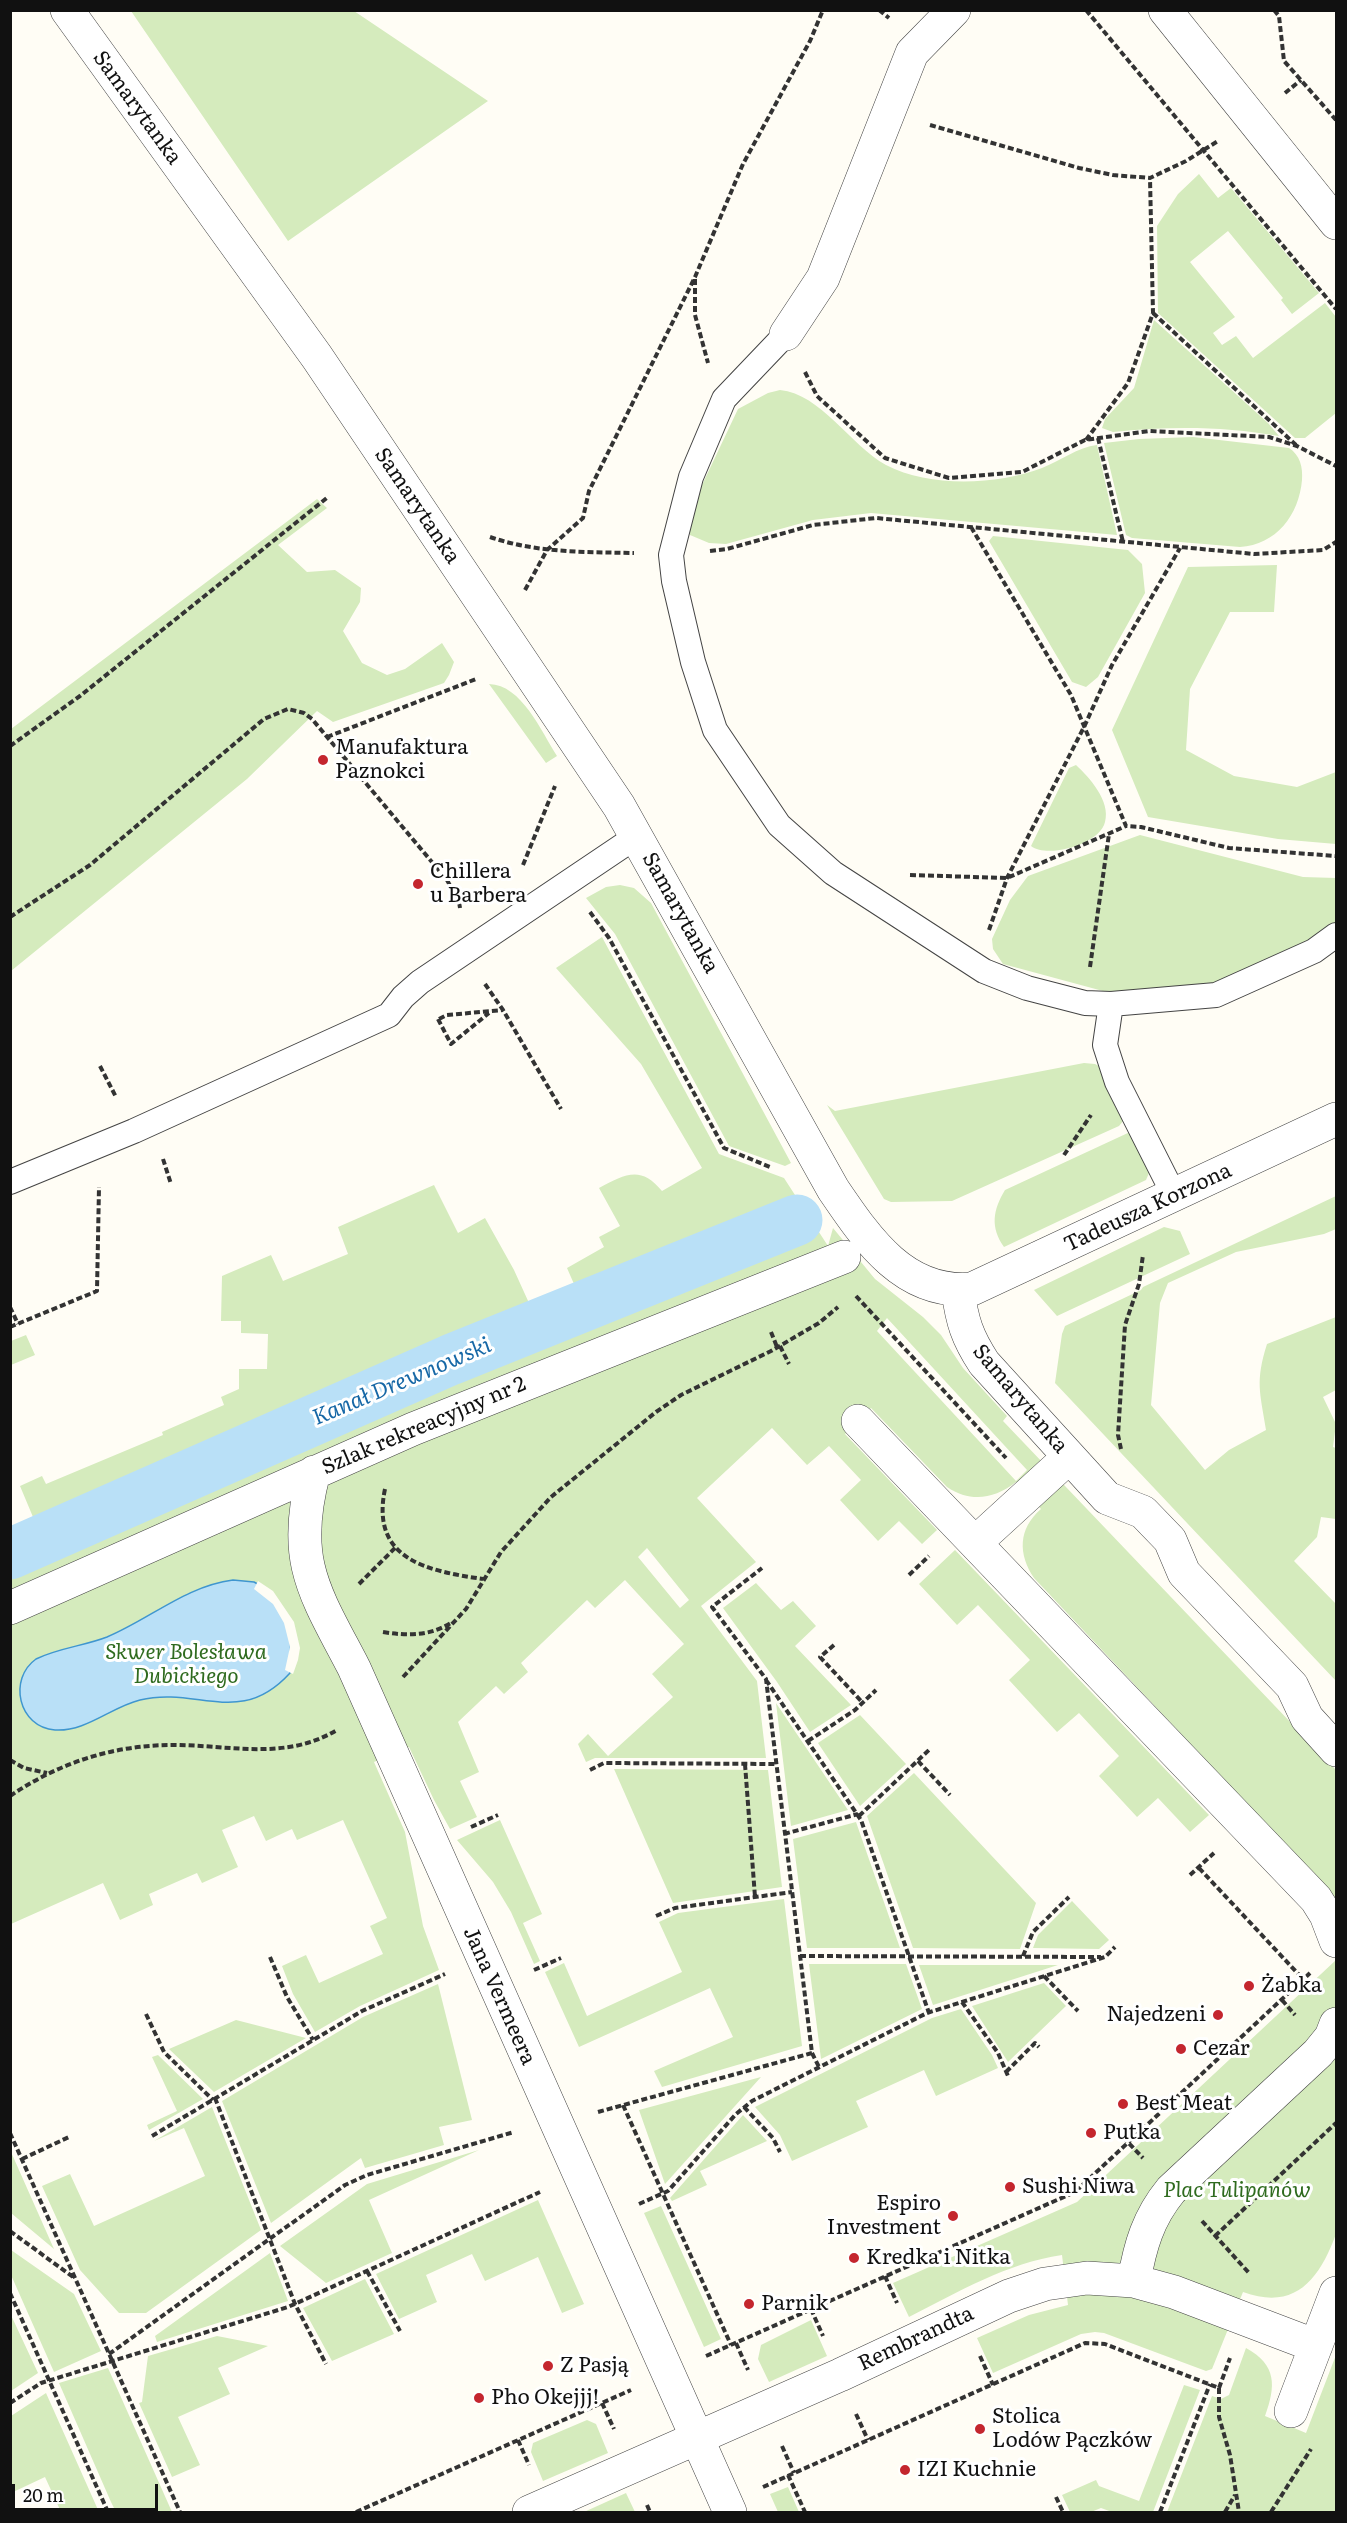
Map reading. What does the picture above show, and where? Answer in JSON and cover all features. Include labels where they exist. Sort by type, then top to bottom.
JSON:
[{"type":"street","name":"Samarytanka","points":[[67,10],[317,357],[619,806],[833,1189],[862,1232],[888,1260],[907,1275],[923,1282],[958,1291],[961,1317],[970,1342],[984,1363],[1107,1498],[1143,1512],[1170,1540],[1184,1572],[1292,1686],[1307,1718],[1336,1750]]},
{"type":"street","points":[[786,333],[823,278],[912,53],[954,10]]},
{"type":"street","points":[[1165,10],[1336,223]]},
{"type":"street","name":"Tadeusza Korzona","points":[[958,1291],[972,1289],[1007,1275],[1336,1119]]},
{"type":"street","name":"Szlak rekreacyjny nr 2","points":[[10,1608],[382,1442],[844,1257]]},
{"type":"street","points":[[858,1421],[1316,1899],[1336,1941]]},
{"type":"street","points":[[975,1543],[1069,1457]]},
{"type":"street","name":"Jana Vermeera","points":[[314,1472],[304,1526],[304,1552],[311,1580],[332,1629],[354,1668],[730,2512]]},
{"type":"street","points":[[1134,2281],[1144,2235],[1158,2206],[1172,2190],[1318,2053],[1331,2037],[1336,2024]]},
{"type":"street","name":"Rembrandta","points":[[529,2512],[1027,2289],[1087,2278],[1134,2281],[1174,2292],[1316,2346]]},
{"type":"street","points":[[1291,2411],[1336,2293]]},
{"type":"lane","points":[[786,333],[724,399],[691,477],[671,555],[674,581],[693,662],[715,730],[779,825],[833,873],[984,971],[1027,988],[1085,1003],[1111,1004],[1216,995],[1314,951],[1336,935]]},
{"type":"lane","points":[[10,1182],[143,1127],[389,1015],[403,997],[420,982],[637,836]]},
{"type":"lane","points":[[1111,1004],[1105,1045],[1162,1201]]},
{"type":"path","points":[[522,595],[547,550],[583,518],[589,491],[695,276],[742,164],[810,41],[823,10]]},
{"type":"path","points":[[1086,10],[1336,309]]},
{"type":"path","points":[[1274,10],[1279,16],[1284,61],[1336,120]]},
{"type":"path","points":[[889,112],[1079,168],[1113,176],[1150,178],[1204,151],[1301,80]]},
{"type":"path","points":[[1086,440],[1128,383],[1153,313],[1150,178]]},
{"type":"path","points":[[695,276],[695,315],[706,358],[724,399]]},
{"type":"path","points":[[1153,313],[1298,446]]},
{"type":"path","points":[[786,333],[817,396],[885,458],[949,478],[1022,472],[1086,440],[1149,431],[1222,433],[1269,438],[1298,446],[1336,465]]},
{"type":"path","points":[[1098,438],[1123,542]]},
{"type":"path","points":[[10,746],[80,696],[328,497]]},
{"type":"path","points":[[480,534],[506,543],[547,550],[671,555],[727,549],[813,525],[876,518],[1254,554],[1323,550],[1336,542]]},
{"type":"path","points":[[971,526],[1071,695],[1126,826]]},
{"type":"path","points":[[984,971],[988,934],[1007,878],[1085,725],[1112,665],[1180,548]]},
{"type":"path","points":[[327,737],[476,679]]},
{"type":"path","points":[[10,917],[90,865],[264,719],[288,709],[304,713],[327,737],[447,880],[459,902],[461,913]]},
{"type":"path","points":[[521,869],[542,813],[560,777]]},
{"type":"path","points":[[903,875],[1007,878],[1126,826],[1141,827],[1229,848],[1336,856]]},
{"type":"path","points":[[1085,1003],[1109,834]]},
{"type":"path","points":[[589,911],[609,938],[724,1149],[779,1170]]},
{"type":"path","points":[[481,979],[503,1010],[561,1109]]},
{"type":"path","points":[[447,1015],[503,1010]]},
{"type":"path","points":[[438,1019],[450,1044],[491,1011]]},
{"type":"path","points":[[100,1066],[120,1105]]},
{"type":"path","points":[[161,1152],[171,1184]]},
{"type":"path","points":[[10,1327],[97,1291],[99,1178]]},
{"type":"path","points":[[1123,1456],[1118,1435],[1124,1335],[1162,1201]]},
{"type":"path","points":[[10,1796],[48,1774],[87,1756],[128,1748],[171,1745],[247,1750],[294,1747],[332,1733],[371,1708],[459,1617],[512,1538],[552,1497],[656,1412],[693,1388],[780,1346],[828,1317],[862,1280],[844,1257]]},
{"type":"path","points":[[852,1292],[1034,1489]]},
{"type":"path","points":[[10,1307],[18,1324]]},
{"type":"path","points":[[780,1346],[789,1364]]},
{"type":"path","points":[[382,1442],[387,1472],[382,1522],[393,1544],[402,1554],[425,1568],[483,1579]]},
{"type":"path","points":[[909,1575],[931,1554]]},
{"type":"path","points":[[762,1568],[712,1607],[766,1680],[858,1815],[929,2013]]},
{"type":"path","points":[[332,1629],[353,1626],[398,1635],[416,1635],[435,1631],[459,1617]]},
{"type":"path","points":[[834,1645],[820,1657],[863,1703]]},
{"type":"path","points":[[766,1680],[812,2053],[819,2067]]},
{"type":"path","points":[[808,1741],[863,1703],[876,1690]]},
{"type":"path","points":[[784,1834],[858,1815],[930,1749]]},
{"type":"path","points":[[10,1760],[24,1768],[48,1774]]},
{"type":"path","points":[[918,1761],[950,1795]]},
{"type":"path","points":[[590,1770],[604,1763],[776,1764]]},
{"type":"path","points":[[745,1764],[755,1897]]},
{"type":"path","points":[[479,1823],[498,1815]]},
{"type":"path","points":[[1199,1868],[1303,1979]]},
{"type":"path","points":[[656,1916],[675,1908],[792,1892]]},
{"type":"path","points":[[1023,1956],[1033,1932],[1069,1897]]},
{"type":"path","points":[[630,2208],[668,2191],[744,2107],[929,2013],[1105,1957],[1115,1947]]},
{"type":"path","points":[[800,1956],[1105,1957]]},
{"type":"path","points":[[270,1958],[287,1997],[313,2040]]},
{"type":"path","points":[[543,1966],[561,1958]]},
{"type":"path","points":[[699,2360],[1075,2192],[1311,1971]]},
{"type":"path","points":[[1044,1976],[1078,2011]]},
{"type":"path","points":[[152,2136],[362,2011],[436,1978]]},
{"type":"path","points":[[962,2002],[998,2053],[1007,2074],[1035,2043],[1039,2047]]},
{"type":"path","points":[[146,2014],[164,2052],[214,2099],[295,2304],[326,2364]]},
{"type":"path","points":[[588,2115],[812,2053]]},
{"type":"path","points":[[623,2105],[733,2344],[752,2379]]},
{"type":"path","points":[[744,2107],[773,2138],[780,2152]]},
{"type":"path","points":[[1215,2236],[1336,2123]]},
{"type":"path","points":[[110,2354],[352,2181],[524,2129]]},
{"type":"path","points":[[10,2133],[180,2512]]},
{"type":"path","points":[[22,2158],[69,2138]]},
{"type":"path","points":[[10,2403],[49,2380],[295,2304],[535,2194]]},
{"type":"path","points":[[1200,2220],[1252,2278]]},
{"type":"path","points":[[10,2231],[75,2278]]},
{"type":"path","points":[[367,2271],[400,2331]]},
{"type":"path","points":[[10,2293],[108,2512]]},
{"type":"path","points":[[756,2490],[1085,2343],[1105,2344],[1219,2388]]},
{"type":"path","points":[[1232,2355],[1219,2388],[1219,2417],[1230,2455],[1239,2512]]},
{"type":"path","points":[[1160,2512],[1209,2384]]},
{"type":"path","points":[[356,2512],[637,2387]]},
{"type":"path","points":[[602,2403],[618,2438]]},
{"type":"path","points":[[778,2437],[794,2473]]},
{"type":"path","points":[[788,2475],[805,2512]]},
{"type":"path","points":[[1225,2512],[1236,2494]]},
{"type":"path","points":[[1056,2498],[1063,2512]]},
{"type":"green space","points":[[131,11],[354,11],[488,101],[288,241]]},
{"type":"green space","points":[[1199,174],[1218,198],[1231,188],[1319,293],[1292,314],[1281,300],[1283,298],[1228,231],[1190,262],[1235,317],[1213,333],[1222,345],[1236,336],[1253,358],[1325,303],[1336,317],[1336,413],[1305,438],[1295,438],[1158,313],[1157,226],[1178,194]]},
{"type":"green space","points":[[1154,320],[1268,423],[1279,436],[1217,429],[1175,428],[1113,432],[1102,428],[1105,419],[1134,388]]},
{"type":"green space","points":[[780,390],[795,394],[822,410],[886,465],[923,478],[964,482],[1005,478],[1042,468],[1076,451],[1097,445],[1117,535],[871,513],[813,520],[726,544],[709,543],[690,535],[688,524],[693,504],[738,409],[768,393]]},
{"type":"green space","points":[[1193,437],[1289,448],[1296,454],[1302,470],[1300,493],[1291,516],[1275,534],[1264,541],[1240,547],[1132,538],[1126,535],[1104,443]]},
{"type":"green space","points":[[317,499],[327,508],[278,545],[307,572],[335,570],[361,588],[360,602],[343,631],[362,663],[387,675],[405,669],[442,643],[454,662],[444,683],[333,722],[317,711],[247,779],[11,971],[11,729]]},
{"type":"green space","points":[[993,536],[1128,550],[1142,564],[1145,593],[1098,677],[1086,687],[1072,682],[989,541]]},
{"type":"green space","points":[[1277,565],[1274,612],[1230,612],[1190,689],[1186,750],[1234,776],[1297,787],[1336,772],[1336,844],[1278,839],[1148,817],[1112,730],[1188,567]]},
{"type":"green space","points":[[489,684],[501,686],[521,701],[537,722],[557,756],[546,763]]},
{"type":"green space","points":[[1076,765],[1098,790],[1105,806],[1105,822],[1094,837],[1084,843],[1061,850],[1039,850],[1031,846],[1069,768]]},
{"type":"green space","points":[[1140,835],[1303,877],[1336,878],[1336,923],[1306,944],[1215,985],[1114,994],[1003,964],[993,949],[992,939],[1010,900],[1028,876]]},
{"type":"green space","points":[[620,885],[634,888],[651,903],[791,1163],[785,1166],[729,1146],[615,934],[586,898],[606,887]]},
{"type":"green space","name":"Skwer Bolesława Dubickiego","points":[[602,937],[719,1154],[784,1178],[828,1246],[833,1228],[875,1279],[923,1317],[941,1335],[963,1368],[1007,1416],[1003,1421],[1336,1770],[1336,1898],[1034,1578],[1025,1560],[1023,1542],[1028,1525],[1041,1509],[1016,1482],[999,1492],[982,1497],[956,1492],[947,1487],[871,1408],[845,1434],[937,1530],[922,1544],[899,1521],[878,1541],[840,1500],[861,1480],[829,1446],[807,1465],[772,1428],[697,1498],[756,1562],[701,1606],[757,1681],[766,1758],[595,1758],[586,1762],[578,1744],[588,1734],[608,1756],[673,1697],[652,1674],[684,1644],[625,1580],[595,1608],[587,1600],[521,1663],[528,1672],[504,1694],[496,1686],[458,1722],[479,1772],[460,1781],[477,1817],[450,1829],[409,1747],[374,1762],[405,1832],[423,1926],[439,1970],[360,2006],[315,2032],[293,1994],[282,1966],[306,1955],[319,1983],[383,1954],[370,1926],[387,1918],[343,1820],[297,1840],[292,1829],[266,1841],[254,1816],[222,1830],[238,1867],[202,1883],[197,1873],[149,1894],[153,1905],[120,1920],[103,1883],[11,1924],[10,1527],[33,1517],[20,1486],[42,1476],[46,1484],[163,1435],[162,1432],[224,1405],[221,1397],[239,1389],[239,1369],[267,1369],[268,1334],[241,1333],[241,1321],[221,1321],[222,1276],[271,1255],[283,1281],[348,1254],[338,1227],[434,1185],[458,1233],[485,1218],[514,1270],[529,1303],[574,1284],[567,1268],[604,1247],[599,1237],[620,1226],[599,1188],[632,1174],[647,1178],[662,1191],[702,1168],[641,1064],[556,968]],"holes":[[[887,1318],[1027,1470],[1016,1481],[877,1331]],[[647,1548],[689,1600],[680,1608],[638,1557]]]},
{"type":"green space","points":[[1084,1063],[1099,1066],[1124,1120],[1119,1126],[952,1201],[891,1202],[884,1199],[827,1105],[835,1111]]},
{"type":"green space","points":[[1130,1132],[1149,1173],[1146,1180],[1004,1247],[997,1232],[995,1218],[1005,1190]]},
{"type":"green space","points":[[1336,1196],[1336,1229],[1324,1234],[1236,1252],[1168,1283],[1160,1303],[1151,1405],[1205,1470],[1229,1450],[1266,1430],[1260,1378],[1267,1344],[1336,1317],[1336,1390],[1323,1397],[1336,1424],[1333,1447],[1336,1448],[1336,1519],[1321,1517],[1317,1537],[1294,1561],[1336,1604],[1336,1681],[1055,1383],[1065,1326]]},
{"type":"green space","points":[[1164,1227],[1180,1231],[1190,1254],[1057,1316],[1034,1290]]},
{"type":"green space","points":[[26,1335],[35,1355],[11,1365],[11,1341]]},
{"type":"green space","points":[[955,1550],[1209,1815],[1190,1832],[1158,1798],[1137,1817],[1099,1776],[1119,1756],[1079,1713],[1057,1732],[1009,1680],[1030,1660],[978,1605],[957,1625],[919,1584]]},
{"type":"green space","points":[[756,1583],[781,1610],[793,1601],[816,1626],[795,1646],[851,1705],[810,1732],[723,1608]]},
{"type":"green space","points":[[776,1703],[848,1810],[791,1826]]},
{"type":"green space","points":[[860,1715],[906,1764],[860,1806],[818,1743]]},
{"type":"green space","points":[[614,1769],[768,1770],[782,1887],[673,1903]]},
{"type":"green space","points":[[914,1773],[1036,1903],[1020,1949],[913,1948],[867,1816]]},
{"type":"green space","points":[[500,1820],[542,1914],[523,1923],[540,1961],[534,1964],[511,1912],[493,1882],[457,1840]]},
{"type":"green space","points":[[856,1822],[900,1948],[807,1948],[793,1839]]},
{"type":"green space","points":[[784,1899],[802,2046],[662,2087],[654,2071],[733,2037],[710,1988],[579,2047],[545,1972],[564,1963],[587,2016],[682,1972],[659,1922],[678,1913]]},
{"type":"green space","points":[[1072,1901],[1109,1940],[1099,1949],[1033,1948],[1038,1935]]},
{"type":"green space","name":"Plac Tulipanów","points":[[1336,1960],[1336,2234],[1322,2265],[1303,2287],[1291,2294],[1277,2297],[1261,2297],[1243,2292],[1212,2369],[1206,2371],[1104,2333],[1095,2332],[1081,2334],[993,2373],[977,2338],[1029,2315],[1068,2305],[1062,2255],[1002,2272],[909,2317],[893,2283],[1077,2202]]},
{"type":"green space","points":[[809,1964],[906,1964],[922,2009],[821,2059]]},
{"type":"green space","points":[[919,1965],[1058,1965],[933,2005]]},
{"type":"green space","points":[[1044,1983],[1066,2006],[1008,2062],[972,2006]]},
{"type":"green space","points":[[438,1984],[472,2120],[439,2127],[444,2145],[365,2168],[361,2158],[271,2223],[222,2101],[363,2017]]},
{"type":"green space","points":[[961,2009],[992,2055],[998,2068],[936,2096],[924,2070],[856,2101],[868,2127],[792,2161],[780,2135],[755,2107],[932,2018]]},
{"type":"green space","points":[[236,2020],[306,2038],[214,2092],[169,2049]]},
{"type":"green space","points":[[158,2055],[203,2099],[149,2130],[147,2125],[177,2111],[152,2057]]},
{"type":"green space","points":[[761,2077],[665,2184],[639,2110]]},
{"type":"green space","points":[[212,2107],[261,2230],[146,2313],[119,2313],[80,2270],[42,2186],[70,2174],[94,2226],[205,2176],[184,2128],[154,2141]]},
{"type":"green space","points":[[743,2115],[767,2141],[700,2171],[707,2185],[672,2201],[670,2198]]},
{"type":"green space","points":[[479,2150],[369,2200],[392,2253],[326,2283],[280,2246],[367,2184]]},
{"type":"green space","points":[[11,2152],[54,2249],[11,2213]]},
{"type":"green space","points":[[538,2200],[584,2304],[562,2313],[538,2257],[485,2281],[472,2254],[426,2275],[437,2302],[399,2319],[376,2274]]},
{"type":"green space","points":[[661,2206],[721,2339],[704,2347],[644,2213]]},
{"type":"green space","points":[[11,2250],[74,2294],[101,2351],[54,2372],[11,2275]]},
{"type":"green space","points":[[270,2253],[288,2301],[157,2342],[155,2336]]},
{"type":"green space","points":[[365,2279],[394,2334],[332,2361],[303,2308]]},
{"type":"green space","points":[[10,2313],[38,2373],[11,2391],[10,2391]]},
{"type":"green space","points":[[811,2320],[827,2356],[769,2382],[758,2359],[761,2345]]},
{"type":"green space","points":[[217,2336],[268,2346],[218,2368],[230,2394],[178,2417],[200,2465],[172,2477],[139,2403],[142,2402],[148,2356]]},
{"type":"green space","points":[[1246,2348],[1269,2369],[1272,2386],[1265,2416],[1306,2433],[1336,2355],[1336,2512],[1167,2512],[1212,2396],[1221,2399],[1229,2395]]},
{"type":"green space","points":[[108,2368],[172,2512],[116,2512],[111,2502],[59,2383]]},
{"type":"green space","points":[[1184,2385],[1200,2390],[1153,2512],[1112,2512],[1101,2508],[1091,2512],[1070,2512],[1062,2495],[1096,2480],[1099,2486],[1139,2501]]},
{"type":"green space","points":[[46,2393],[99,2512],[61,2512],[45,2477],[11,2493],[11,2416]]},
{"type":"green space","points":[[587,2420],[596,2424],[608,2453],[543,2481],[531,2452],[533,2443]]},
{"type":"green space","points":[[788,2487],[799,2512],[778,2512],[770,2494]]},
{"type":"green space","points":[[626,2493],[635,2512],[584,2512]]},
{"type":"water","points":[[233,1580],[254,1582],[263,1587],[291,1623],[290,1673],[272,1689],[254,1698],[236,1702],[161,1697],[140,1700],[66,1730],[42,1727],[25,1711],[21,1701],[22,1678],[27,1668],[36,1659],[107,1637],[184,1596],[216,1583]]},
{"type":"pier","points":[[258,1581],[273,1591],[294,1622],[300,1648],[293,1674],[285,1670],[290,1647],[284,1623],[273,1604],[254,1589]]},
{"type":"waterway","name":"Kanał Drewnowski","points":[[10,1554],[450,1360],[797,1220]]},
{"type":"place","name":"Manufaktura Paznokci","points":[[323,760]]},
{"type":"place","name":"Chillera u Barbera","points":[[418,884]]},
{"type":"place","name":"Żabka","points":[[1249,1986]]},
{"type":"place","name":"Najedzeni","points":[[1218,2015]]},
{"type":"place","name":"Cezar","points":[[1181,2049]]},
{"type":"place","name":"Best Meat","points":[[1123,2104]]},
{"type":"place","name":"Putka","points":[[1091,2133]]},
{"type":"place","name":"Sushi Niwa","points":[[1010,2187]]},
{"type":"place","name":"Espiro Investment","points":[[953,2216]]},
{"type":"place","name":"Kredka i Nitka","points":[[854,2258]]},
{"type":"place","name":"Parnik","points":[[749,2304]]},
{"type":"place","name":"Z Pasją","points":[[548,2366]]},
{"type":"place","name":"Pho Okejjj!","points":[[479,2398]]},
{"type":"place","name":"Stolica Lodów Pączków","points":[[980,2429]]},
{"type":"place","name":"IZI Kuchnie","points":[[905,2470]]}]
